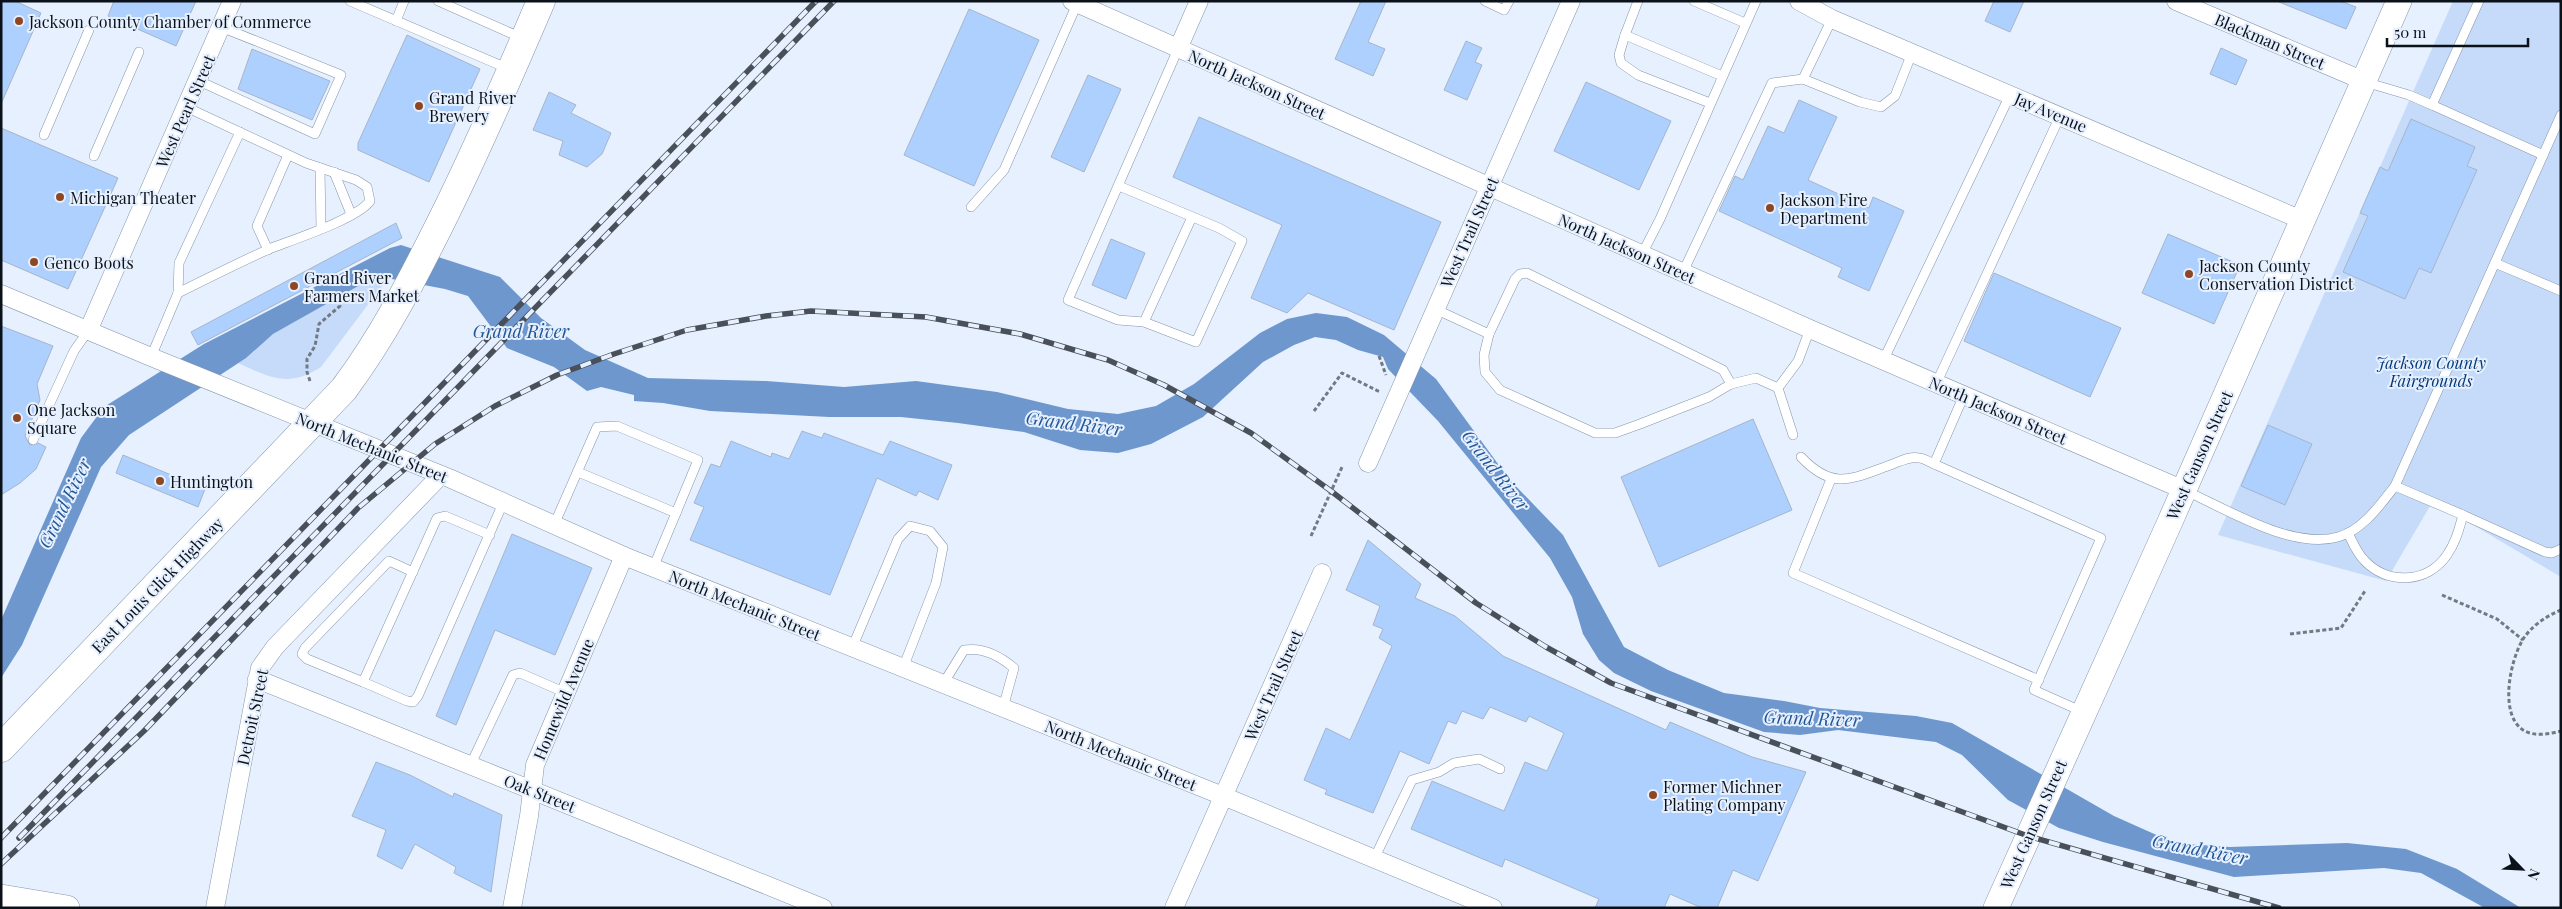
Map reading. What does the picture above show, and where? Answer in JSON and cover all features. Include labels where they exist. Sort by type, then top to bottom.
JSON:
[{"type":"main road","name":"East Louis Glick Highway","points":[[1,748],[344,389],[358,370],[384,332],[430,245],[541,1]]},
{"type":"street","name":"West Pearl Street","points":[[88,331],[199,81],[232,1]]},
{"type":"street","points":[[1178,49],[1199,1]]},
{"type":"street","name":"West Trail Street","points":[[1368,463],[1571,1]]},
{"type":"street","name":"Jay Avenue","points":[[1799,1],[1832,19],[2304,221]]},
{"type":"street","name":"Blackman Street","points":[[2176,1],[2364,81]]},
{"type":"street","name":"West Ganson Street","points":[[1996,908],[2304,221],[2399,1]]},
{"type":"street","name":"North Jackson Street","points":[[1075,2],[1489,188],[1883,361],[2184,490]]},
{"type":"street","name":"North Mechanic Street","points":[[1,294],[504,501],[653,568],[1223,796],[1493,908]]},
{"type":"street","name":"Detroit Street","points":[[215,908],[257,679],[264,661],[275,647],[441,475]]},
{"type":"street","name":"Homewild Avenue","points":[[512,908],[529,816],[535,765],[624,556]]},
{"type":"street","name":"West Trail Street","points":[[1174,908],[1322,573]]},
{"type":"street","name":"Oak Street","points":[[257,679],[823,908]]},
{"type":"street","points":[[10,902],[67,908]]},
{"type":"lane","points":[[350,1],[511,70]]},
{"type":"lane","points":[[396,21],[404,1]]},
{"type":"lane","points":[[438,1],[525,39]]},
{"type":"lane","points":[[1485,1],[1504,10],[1509,1]]},
{"type":"lane","points":[[1638,1],[1619,55],[1621,63],[1638,75],[1710,103]]},
{"type":"lane","points":[[1694,1],[1744,23]]},
{"type":"lane","points":[[1642,254],[1660,219],[1744,23],[1756,1]]},
{"type":"lane","points":[[2432,105],[2479,1]]},
{"type":"lane","points":[[971,207],[1004,170],[1075,2]]},
{"type":"lane","points":[[1803,79],[1832,19]]},
{"type":"lane","points":[[199,81],[315,134],[341,76],[221,27]]},
{"type":"lane","points":[[44,134],[89,30]]},
{"type":"lane","points":[[1625,35],[1722,76]]},
{"type":"lane","points":[[1119,186],[1242,241],[1196,342],[1144,322],[1118,320],[1068,300],[1178,49]]},
{"type":"lane","points":[[94,156],[139,52]]},
{"type":"lane","points":[[1682,272],[1772,83],[1803,79],[1860,102],[1881,107],[1895,96],[1912,53]]},
{"type":"lane","points":[[2364,81],[2409,95],[2543,155]]},
{"type":"lane","points":[[1883,361],[2010,95]]},
{"type":"lane","points":[[178,292],[351,214],[365,207],[370,201],[367,187],[356,180],[288,155],[186,107]]},
{"type":"lane","points":[[2184,490],[2284,535],[2309,541],[2338,537],[2348,533],[2368,518],[2395,486],[2561,115]]},
{"type":"lane","points":[[1936,384],[2060,116]]},
{"type":"lane","points":[[151,357],[178,292],[179,264],[240,132]]},
{"type":"lane","points":[[268,250],[257,226],[288,155]]},
{"type":"lane","points":[[320,168],[321,228]]},
{"type":"lane","points":[[334,172],[351,214]]},
{"type":"lane","points":[[1144,322],[1192,217]]},
{"type":"lane","points":[[2495,263],[2561,292]]},
{"type":"lane","points":[[1731,384],[1722,370],[1527,273],[1520,274],[1514,279],[1489,334],[1484,355],[1485,372],[1500,390],[1596,433],[1615,433],[1709,397],[1731,384],[1756,378],[1778,388],[1793,435]]},
{"type":"lane","points":[[1435,309],[1489,334]]},
{"type":"lane","points":[[1778,388],[1798,361],[1810,329]]},
{"type":"lane","points":[[33,440],[74,351],[88,331]]},
{"type":"lane","points":[[1934,464],[1964,395]]},
{"type":"lane","points":[[554,525],[598,428],[617,426],[689,456],[698,460],[653,568]]},
{"type":"lane","points":[[1801,457],[1815,472],[1831,479],[1849,479],[1909,458],[1920,458],[2101,538],[2034,690],[2083,712]]},
{"type":"lane","points":[[578,472],[676,513]]},
{"type":"lane","points":[[1831,479],[1792,573],[2038,680]]},
{"type":"lane","points":[[2395,486],[2545,552],[2560,551]]},
{"type":"lane","points":[[413,572],[389,560],[305,648],[302,654],[306,659],[413,702],[504,501]]},
{"type":"lane","points":[[2348,533],[2363,559],[2377,572],[2394,578],[2415,578],[2430,571],[2446,556],[2457,538],[2463,515]]},
{"type":"lane","points":[[363,682],[440,516],[490,535]]},
{"type":"lane","points":[[852,648],[898,539],[910,526],[930,531],[943,547],[936,583],[903,668]]},
{"type":"lane","points":[[943,684],[964,650],[974,648],[990,652],[1014,668],[1003,708]]},
{"type":"lane","points":[[471,764],[513,675],[520,673],[566,693]]},
{"type":"lane","points":[[1374,859],[1412,780],[1439,772],[1454,763],[1479,759],[1500,769]]},
{"type":"path","points":[[310,381],[307,372],[307,358],[315,346],[319,324],[340,306],[338,298]]},
{"type":"path","points":[[1379,356],[1387,374]]},
{"type":"path","points":[[1314,411],[1342,373],[1397,397]]},
{"type":"path","points":[[1311,536],[1342,467]]},
{"type":"path","points":[[2290,634],[2340,628],[2365,591]]},
{"type":"path","points":[[2442,595],[2497,618],[2522,640]]},
{"type":"path","points":[[2561,610],[2540,622],[2522,640],[2512,667],[2508,692],[2512,717],[2524,730],[2539,735],[2561,732]]},
{"type":"green space","name":"Jackson County Fairgrounds","points":[[2453,1],[2561,1],[2561,577],[2433,501],[2386,581],[2218,535]]},
{"type":"green space","points":[[376,276],[388,278],[321,367],[299,377],[289,379],[260,373],[238,363],[273,334]]},
{"type":"water","name":"Grand River","points":[[401,245],[500,277],[541,318],[585,350],[648,378],[766,381],[844,387],[916,381],[997,392],[1068,409],[1118,414],[1156,406],[1194,384],[1260,333],[1287,319],[1316,313],[1347,317],[1384,335],[1436,379],[1509,479],[1563,535],[1624,647],[1668,670],[1724,693],[1820,708],[1916,716],[1952,723],[2114,816],[2161,837],[2187,844],[2230,847],[2347,843],[2406,849],[2457,869],[2521,908],[2485,908],[2421,873],[2384,868],[2234,877],[2103,842],[2059,828],[2008,800],[1962,755],[1936,742],[1838,730],[1800,735],[1764,732],[1651,691],[1614,673],[1599,660],[1583,634],[1572,597],[1550,558],[1438,421],[1388,369],[1383,357],[1358,350],[1336,340],[1315,337],[1294,345],[1263,362],[1203,417],[1151,444],[1118,453],[1080,450],[1024,432],[958,423],[901,417],[829,417],[710,411],[663,403],[634,401],[634,395],[601,387],[587,391],[554,367],[507,348],[468,296],[445,289],[376,276],[273,334],[246,358],[129,435],[101,467],[22,645],[1,678],[1,620],[81,438],[104,407],[204,344],[390,248]]},
{"type":"building","points":[[1,1],[15,1],[41,13],[1,104]]},
{"type":"building","points":[[114,1],[196,1],[176,46],[108,16]]},
{"type":"building","points":[[1361,1],[1386,1],[1368,42],[1385,49],[1373,76],[1335,59]]},
{"type":"building","points":[[1994,1],[2024,1],[2010,32],[1985,21]]},
{"type":"building","points":[[2340,1],[2356,7],[2346,29],[2279,2]]},
{"type":"building","points":[[969,9],[1039,40],[974,186],[904,155]]},
{"type":"building","name":"Grand River Brewery","points":[[407,35],[480,69],[429,182],[358,150],[358,143]]},
{"type":"building","points":[[1466,41],[1482,48],[1475,62],[1482,65],[1467,100],[1444,90]]},
{"type":"building","points":[[2221,48],[2247,60],[2236,85],[2210,74]]},
{"type":"building","points":[[252,49],[330,81],[312,120],[238,89]]},
{"type":"building","points":[[1088,75],[1121,89],[1084,172],[1051,157]]},
{"type":"building","points":[[1586,82],[1671,121],[1639,190],[1554,151]]},
{"type":"building","points":[[549,92],[576,105],[571,113],[611,133],[602,154],[587,167],[559,155],[563,141],[533,130]]},
{"type":"building","points":[[1799,100],[1837,117],[1808,180],[1869,208],[1873,197],[1904,211],[1869,291],[1838,277],[1842,268],[1719,211],[1735,176],[1743,180],[1768,126],[1784,133]]},
{"type":"building","points":[[1199,117],[1441,222],[1394,330],[1308,293],[1287,313],[1251,298],[1282,225],[1173,177]]},
{"type":"building","points":[[2411,119],[2475,147],[2467,166],[2477,170],[2431,273],[2419,268],[2405,299],[2343,272],[2368,216],[2360,213],[2380,167],[2388,171]]},
{"type":"building","name":"Michigan Theater","points":[[1,128],[118,178],[68,289],[1,260]]},
{"type":"building","name":"Grand River Farmers Market","points":[[396,223],[402,238],[198,345],[191,332]]},
{"type":"building","points":[[2168,234],[2240,265],[2214,324],[2142,293]]},
{"type":"building","points":[[1111,239],[1145,253],[1126,299],[1092,285]]},
{"type":"building","points":[[1994,273],[2121,328],[2090,397],[1964,341]]},
{"type":"building","name":"One Jackson Square","points":[[1,326],[53,346],[37,384],[40,400],[25,436],[30,445],[38,443],[46,447],[36,469],[20,483],[1,495]]},
{"type":"building","points":[[1753,419],[1792,510],[1659,567],[1621,477]]},
{"type":"building","points":[[2268,425],[2312,444],[2285,505],[2241,486]]},
{"type":"building","points":[[802,431],[822,438],[824,433],[883,455],[890,441],[952,465],[938,500],[919,491],[916,496],[877,478],[830,595],[690,540],[704,507],[694,503],[711,464],[720,467],[731,441],[771,457],[772,453],[789,459]]},
{"type":"building","name":"Huntington","points":[[123,455],[205,489],[198,507],[116,473]]},
{"type":"building","points":[[512,534],[592,568],[555,655],[495,630],[456,725],[436,716]]},
{"type":"building","name":"Former Michner Plating Company","points":[[1368,540],[1421,584],[1415,598],[1455,616],[1503,656],[1666,730],[1670,722],[1752,757],[1806,772],[1758,881],[1733,870],[1717,908],[1702,908],[1670,894],[1664,908],[1595,908],[1599,899],[1505,859],[1502,867],[1411,829],[1432,781],[1504,811],[1525,762],[1547,771],[1564,733],[1529,716],[1526,722],[1490,707],[1483,719],[1462,711],[1456,724],[1448,721],[1429,764],[1400,751],[1373,813],[1325,794],[1327,790],[1304,780],[1326,728],[1350,740],[1392,646],[1379,638],[1383,629],[1373,625],[1380,606],[1346,590]]},
{"type":"building","points":[[376,762],[410,775],[453,797],[454,793],[502,815],[491,892],[454,873],[456,867],[415,844],[402,869],[377,856],[386,830],[352,816]]},
{"type":"railway","points":[[1,838],[816,1]]},
{"type":"railway","points":[[19,838],[834,1]]},
{"type":"railway","points":[[1,864],[144,731],[358,508],[435,444],[495,406],[557,375],[614,354],[687,330],[766,316],[811,311],[926,317],[1020,334],[1108,360],[1164,385],[1251,433],[1331,491],[1476,603],[1546,647],[1611,683],[2028,836],[2279,908]]},
{"type":"place","name":"Jackson County Chamber of Commerce","points":[[19,21]]},
{"type":"place","name":"Grand River Brewery","points":[[419,106]]},
{"type":"place","name":"Michigan Theater","points":[[60,197]]},
{"type":"place","name":"Jackson Fire Department","points":[[1770,208]]},
{"type":"place","name":"Genco Boots","points":[[34,262]]},
{"type":"place","name":"Jackson County Conservation District","points":[[2189,274]]},
{"type":"place","name":"Grand River Farmers Market","points":[[294,286]]},
{"type":"place","name":"One Jackson Square","points":[[17,418]]},
{"type":"place","name":"Huntington","points":[[160,481]]},
{"type":"place","name":"Former Michner Plating Company","points":[[1653,795]]}]
